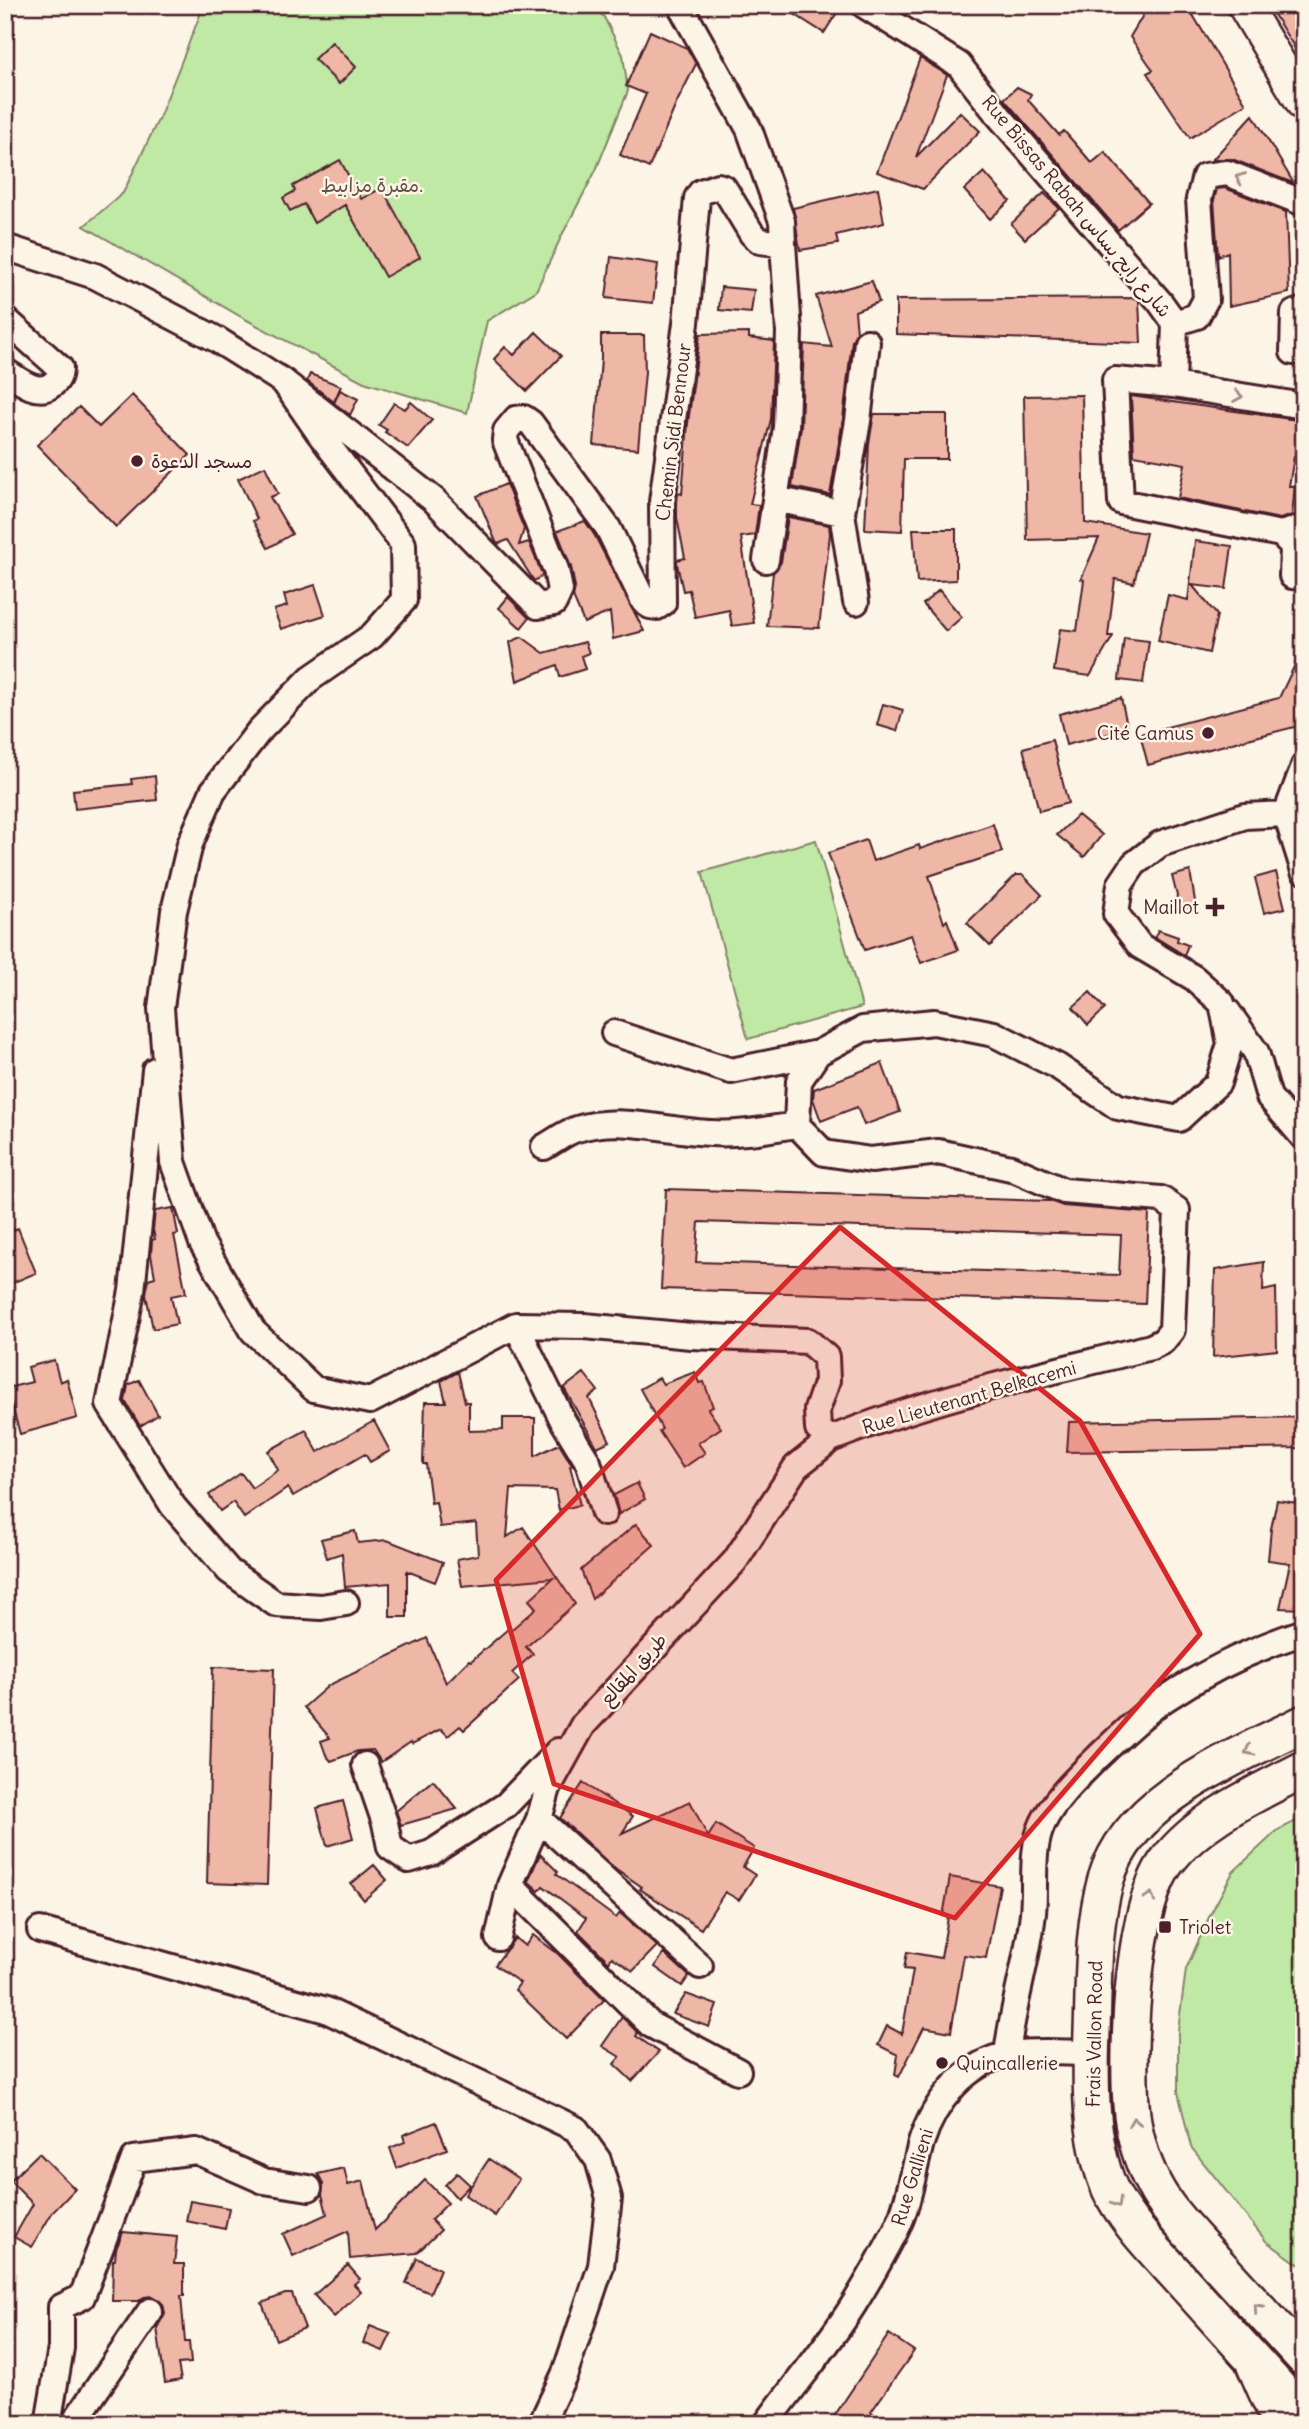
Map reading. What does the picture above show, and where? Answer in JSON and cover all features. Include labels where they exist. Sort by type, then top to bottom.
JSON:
[{"type":"highway","name":"Frais Vallon Road","points":[[1304,1723],[1194,1779],[1142,1821],[1121,1849],[1107,1877],[1096,1930],[1091,2053],[1096,2135],[1104,2172],[1112,2193],[1134,2228],[1304,2416]]},
{"type":"highway","name":"Frais Vallon Road","points":[[1304,1769],[1219,1815],[1199,1829],[1181,1844],[1156,1879],[1143,1921],[1139,1948],[1131,2030],[1130,2079],[1131,2105],[1139,2151],[1160,2195],[1176,2217],[1304,2358]]},
{"type":"main road","points":[[1244,5],[1304,105]]},
{"type":"main road","points":[[1248,2354],[1279,2424]]},
{"type":"street","points":[[680,5],[749,129],[782,221],[789,345],[786,426],[766,560]]},
{"type":"street","name":"Rue Bissas Rabah شارع رابح بساس","points":[[864,5],[959,65],[1175,323],[1197,316],[1206,299],[1199,199],[1205,176],[1227,173],[1304,203]]},
{"type":"street","name":"Chemin Sidi Bennour","points":[[5,247],[95,276],[216,339],[284,382],[434,500],[538,606],[554,603],[560,590],[543,534],[505,440],[506,430],[516,419],[524,418],[531,423],[608,528],[645,602],[657,607],[663,603],[662,502],[686,323],[697,198],[701,192],[718,186],[724,188],[752,234],[760,241],[783,244]]},
{"type":"street","points":[[1293,352],[1294,313],[1304,310]]},
{"type":"street","points":[[5,319],[60,368],[60,375],[54,384],[44,390],[36,390],[5,371]]},
{"type":"street","points":[[1173,385],[1175,323]]},
{"type":"street","points":[[856,602],[842,513],[858,421],[867,342]]},
{"type":"street","points":[[1304,406],[1173,385],[1115,380],[1121,502],[1293,531],[1292,576],[1304,577]]},
{"type":"street","points":[[284,382],[403,544],[404,600],[372,636],[311,678],[259,731],[213,791],[190,845],[174,911],[132,1291],[109,1404],[173,1506],[229,1571],[276,1604],[321,1607],[346,1603]]},
{"type":"street","points":[[775,499],[842,513]]},
{"type":"street","points":[[1304,766],[1286,814],[1304,871]]},
{"type":"street","points":[[1286,814],[1245,816],[1160,844],[1134,864],[1121,885],[1116,914],[1140,946],[1194,978],[1222,1003],[1256,1052],[1269,1097],[1304,1138]]},
{"type":"street","points":[[614,1033],[731,1071],[818,1053],[863,1029],[934,1022],[994,1034],[1057,1066],[1118,1107],[1179,1119],[1218,1083],[1230,1044],[1222,1003]]},
{"type":"street","points":[[162,1008],[173,1162],[202,1243],[253,1331],[314,1389],[370,1401],[516,1325],[584,1326],[691,1336],[808,1341],[826,1357],[827,1381],[817,1410],[818,1429],[831,1439]]},
{"type":"street","points":[[544,1147],[577,1129],[613,1124],[651,1125],[711,1133],[797,1125],[799,1081],[818,1053]]},
{"type":"street","name":"Rue Lieutenant Belkacemi","points":[[797,1125],[824,1153],[871,1160],[938,1152],[1011,1168],[1064,1191],[1161,1199],[1177,1210],[1172,1330],[1163,1341],[1151,1347],[954,1397],[831,1439]]},
{"type":"street","points":[[516,1325],[562,1422],[588,1462],[604,1513]]},
{"type":"street","name":"طريق المقالع","points":[[498,1938],[510,1885],[539,1819],[548,1788],[583,1725],[734,1561],[796,1467],[831,1439]]},
{"type":"street","points":[[1007,2054],[1033,1914],[1036,1850],[1042,1825],[1055,1803],[1096,1759],[1163,1700],[1213,1669],[1304,1632]]},
{"type":"street","points":[[365,1765],[385,1823],[390,1847],[409,1860],[431,1853],[506,1805],[583,1725]]},
{"type":"street","points":[[539,1819],[700,1965]]},
{"type":"street","points":[[510,1885],[651,2025],[738,2071]]},
{"type":"street","points":[[40,1930],[326,2010],[576,2129],[597,2161],[609,2198],[601,2266],[565,2373],[541,2424]]},
{"type":"street","name":"Rue Gallieni","points":[[766,2424],[854,2305],[898,2227],[922,2140],[931,2116],[945,2095],[963,2077],[984,2063],[1007,2054],[1091,2053]]},
{"type":"street","points":[[48,2424],[61,2348],[61,2307],[82,2297],[134,2160],[196,2151],[264,2181],[309,2188]]},
{"type":"street","points":[[73,2424],[150,2311]]},
{"type":"highlighted area","points":[[840,1227],[1080,1421],[1200,1634],[955,1918],[554,1784],[496,1580]]},
{"type":"green space","name":"مقبرة مزابيط.","points":[[204,5],[591,5],[604,17],[623,55],[628,91],[596,170],[536,291],[487,321],[467,413],[364,382],[245,319],[84,226],[123,193],[159,118]]},
{"type":"green space","points":[[816,840],[862,1007],[748,1039],[702,872]]},
{"type":"green space","points":[[1304,1817],[1304,2268],[1266,2241],[1191,2147],[1178,2092],[1178,2030],[1186,1969],[1233,1872],[1278,1830]]},
{"type":"building","points":[[780,5],[829,5],[838,11],[824,33]]},
{"type":"building","points":[[1149,5],[1187,5],[1246,104],[1190,138],[1147,73],[1153,70],[1130,37]]},
{"type":"building","points":[[1268,5],[1304,5],[1304,63]]},
{"type":"building","points":[[650,31],[687,48],[696,64],[649,168],[620,155],[646,94],[626,86]]},
{"type":"building","points":[[332,42],[356,67],[339,84],[314,59]]},
{"type":"building","points":[[920,58],[947,75],[916,157],[960,112],[980,131],[923,189],[877,172]]},
{"type":"building","points":[[1017,87],[1031,94],[1028,100],[1059,135],[1064,131],[1092,163],[1105,152],[1149,203],[1118,230],[1004,99]]},
{"type":"building","points":[[1253,115],[1293,183],[1232,159],[1212,160]]},
{"type":"building","points":[[340,160],[361,199],[382,188],[420,257],[385,277],[345,205],[314,223],[304,204],[290,211],[283,198],[295,191],[293,186]]},
{"type":"building","points":[[984,172],[1010,201],[990,219],[964,190]]},
{"type":"building","points":[[878,188],[884,223],[836,235],[838,244],[800,250],[793,208]]},
{"type":"building","points":[[1225,188],[1286,212],[1289,293],[1229,306],[1228,252],[1218,256],[1214,200],[1217,189]]},
{"type":"building","points":[[1044,193],[1059,208],[1025,239],[1011,224]]},
{"type":"building","points":[[611,257],[658,264],[653,303],[606,298]]},
{"type":"building","points":[[872,281],[879,302],[855,311],[857,332],[852,340],[843,419],[830,495],[792,487],[801,427],[804,344],[832,347],[816,296]]},
{"type":"building","points":[[721,287],[754,290],[751,313],[719,310]]},
{"type":"building","points":[[1137,298],[1141,343],[896,334],[896,300]]},
{"type":"building","points":[[536,332],[561,356],[527,391],[494,359],[505,347],[514,355]]},
{"type":"building","points":[[749,333],[749,338],[774,341],[771,419],[750,504],[759,505],[755,535],[741,537],[754,623],[732,626],[729,610],[695,617],[689,590],[683,591],[677,560],[685,558],[677,518],[677,503],[678,493],[682,494],[700,334]]},
{"type":"building","points":[[601,335],[644,335],[645,372],[638,449],[594,445]]},
{"type":"building","points":[[310,374],[341,386],[334,402],[307,381]]},
{"type":"building","points":[[340,390],[358,399],[350,415],[334,403]]},
{"type":"building","name":"مسجد الدعوة","points":[[132,395],[190,455],[116,527],[37,445],[79,407],[99,427]]},
{"type":"building","points":[[1082,395],[1085,523],[1146,533],[1134,583],[1115,579],[1108,636],[1113,636],[1090,676],[1054,671],[1060,629],[1077,631],[1084,580],[1081,579],[1099,538],[1027,540],[1024,396]]},
{"type":"building","points":[[1131,396],[1304,421],[1304,456],[1294,457],[1289,486],[1295,486],[1292,515],[1280,519],[1178,498],[1185,464],[1134,455]]},
{"type":"building","points":[[411,402],[432,420],[408,448],[379,425],[394,403],[405,409]]},
{"type":"building","points":[[874,414],[947,414],[947,459],[904,459],[902,531],[865,529],[869,443]]},
{"type":"building","points":[[265,466],[278,494],[270,497],[292,534],[268,548],[253,521],[257,519],[238,479]]},
{"type":"building","points":[[506,484],[524,529],[519,545],[529,542],[542,574],[534,581],[508,540],[498,544],[496,542],[477,496]]},
{"type":"building","points":[[788,517],[829,525],[819,628],[767,626],[773,573],[781,562]]},
{"type":"building","points":[[585,521],[644,631],[613,639],[610,612],[584,623],[573,597],[575,587],[571,567],[557,531]]},
{"type":"building","points":[[913,529],[956,529],[956,580],[917,582]]},
{"type":"building","points":[[1195,541],[1232,546],[1226,589],[1192,585],[1217,615],[1209,653],[1158,641],[1168,595],[1188,600]]},
{"type":"building","points":[[315,585],[325,615],[281,629],[274,610],[287,606],[284,595]]},
{"type":"building","points":[[939,590],[962,617],[946,631],[923,604]]},
{"type":"building","points":[[508,597],[529,618],[521,628],[499,608]]},
{"type":"building","points":[[522,637],[544,653],[585,642],[589,653],[581,656],[585,669],[560,677],[557,665],[517,681],[510,642]]},
{"type":"building","points":[[1124,638],[1149,641],[1143,683],[1119,680]]},
{"type":"building","name":"Cité Camus","points":[[1304,646],[1304,734],[1294,727],[1148,765],[1140,734],[1279,698]]},
{"type":"building","points":[[1121,698],[1128,729],[1066,745],[1059,714]]},
{"type":"building","points":[[883,704],[903,710],[897,731],[877,725]]},
{"type":"building","points":[[1052,740],[1068,803],[1039,811],[1023,748]]},
{"type":"building","points":[[155,776],[157,800],[75,809],[73,790],[132,784],[131,779]]},
{"type":"building","points":[[1078,815],[1102,835],[1084,857],[1057,835]]},
{"type":"building","points":[[993,824],[1002,852],[929,876],[944,923],[947,920],[958,950],[921,963],[911,935],[865,950],[828,853],[866,840],[873,861],[919,845],[920,849]]},
{"type":"building","points":[[1190,871],[1196,907],[1173,908],[1177,896],[1172,876]]},
{"type":"building","points":[[1276,872],[1285,908],[1264,913],[1255,878]]},
{"type":"building","points":[[1016,875],[1023,875],[1042,895],[990,946],[967,923]]},
{"type":"building","points":[[1158,930],[1178,937],[1177,941],[1188,945],[1184,955],[1155,937]]},
{"type":"building","points":[[1090,992],[1105,1009],[1088,1025],[1073,1007]]},
{"type":"building","points":[[882,1063],[900,1112],[864,1125],[857,1107],[821,1121],[813,1099],[814,1089]]},
{"type":"building","points":[[666,1189],[1050,1201],[1063,1206],[1149,1213],[1145,1304],[661,1289]],"holes":[[[699,1222],[1121,1235],[1119,1275],[696,1262]]]},
{"type":"building","points":[[173,1208],[178,1234],[174,1235],[186,1293],[171,1296],[177,1324],[153,1329],[146,1295],[148,1279],[155,1277],[151,1255],[152,1240],[155,1239],[155,1211]]},
{"type":"building","points":[[18,1228],[36,1273],[12,1283],[5,1266],[5,1234]]},
{"type":"building","points":[[1264,1262],[1263,1291],[1276,1288],[1277,1350],[1213,1357],[1215,1270]]},
{"type":"building","points":[[54,1360],[60,1382],[67,1379],[77,1418],[20,1434],[7,1388],[32,1382],[28,1367]]},
{"type":"building","points":[[458,1372],[465,1402],[469,1402],[469,1431],[503,1430],[503,1418],[535,1418],[535,1456],[559,1444],[572,1465],[570,1466],[580,1505],[559,1510],[555,1490],[511,1489],[507,1537],[523,1527],[575,1604],[526,1647],[533,1654],[512,1673],[519,1680],[464,1730],[460,1726],[448,1736],[441,1729],[412,1744],[411,1742],[381,1762],[373,1750],[358,1751],[331,1761],[321,1741],[330,1738],[304,1707],[329,1685],[427,1638],[446,1683],[469,1660],[536,1608],[529,1600],[553,1578],[462,1586],[457,1559],[478,1555],[476,1523],[440,1527],[436,1502],[431,1503],[426,1464],[423,1464],[425,1402],[446,1402],[441,1381]]},
{"type":"building","points":[[695,1372],[699,1383],[704,1382],[713,1407],[708,1409],[721,1428],[698,1443],[705,1453],[683,1468],[659,1431],[662,1429],[640,1389],[659,1378],[663,1384]]},
{"type":"building","points":[[584,1373],[598,1391],[589,1398],[610,1441],[597,1447],[564,1388]]},
{"type":"building","points":[[139,1380],[158,1415],[140,1426],[125,1401],[128,1385]]},
{"type":"building","points":[[1304,1417],[1304,1448],[1067,1452],[1069,1422]]},
{"type":"building","points":[[374,1421],[390,1451],[370,1462],[365,1454],[293,1496],[288,1488],[244,1518],[233,1502],[220,1511],[209,1495],[241,1473],[252,1488],[278,1470],[268,1451],[306,1430],[318,1452]]},
{"type":"building","points":[[637,1483],[645,1499],[619,1514],[614,1495]]},
{"type":"building","points":[[1277,1500],[1304,1504],[1304,1609],[1280,1608],[1290,1563],[1268,1560]]},
{"type":"building","points":[[636,1524],[654,1545],[592,1599],[581,1570]]},
{"type":"building","points":[[355,1531],[358,1543],[387,1540],[443,1562],[435,1582],[407,1571],[407,1617],[390,1617],[390,1583],[345,1587],[342,1553],[327,1558],[321,1539]]},
{"type":"building","points":[[213,1667],[274,1669],[267,1885],[207,1883]]},
{"type":"building","points":[[433,1780],[457,1809],[401,1825],[396,1811]]},
{"type":"building","points":[[583,1783],[633,1816],[622,1833],[690,1801],[708,1837],[716,1824],[754,1848],[743,1867],[755,1875],[739,1900],[725,1892],[701,1929],[640,1889],[642,1887],[612,1866],[560,1818]]},
{"type":"building","points":[[343,1801],[353,1838],[327,1846],[317,1808]]},
{"type":"building","points":[[540,1854],[558,1872],[556,1874],[616,1918],[620,1913],[657,1946],[633,1971],[612,1957],[609,1962],[578,1931],[586,1918],[543,1886],[539,1891],[528,1881]]},
{"type":"building","points":[[374,1865],[387,1880],[364,1900],[351,1884]]},
{"type":"building","points":[[950,1877],[1000,1886],[986,1958],[964,1955],[951,2032],[924,2027],[899,2077],[895,2075],[898,2055],[878,2045],[887,2026],[902,2034],[913,1970],[904,1969],[907,1952],[941,1958],[948,1917],[943,1916]]},
{"type":"building","points":[[533,1935],[557,1953],[604,2000],[566,2039],[515,1990],[520,1983],[495,1965],[515,1938],[525,1946]]},
{"type":"building","points":[[664,1953],[689,1976],[682,1986],[655,1967]]},
{"type":"building","points":[[686,1994],[717,2005],[709,2027],[673,2014]]},
{"type":"building","points":[[622,2017],[638,2033],[636,2036],[659,2052],[632,2081],[614,2064],[620,2057],[602,2046]]},
{"type":"building","points":[[436,2122],[447,2149],[397,2168],[390,2148],[405,2142],[403,2135]]},
{"type":"building","points":[[39,2153],[75,2189],[52,2213],[32,2247],[14,2237],[33,2204],[10,2181]]},
{"type":"building","points":[[489,2159],[519,2179],[495,2216],[465,2195]]},
{"type":"building","points":[[344,2168],[348,2185],[363,2181],[375,2230],[425,2180],[448,2203],[431,2220],[441,2230],[417,2253],[350,2259],[348,2231],[293,2256],[283,2234],[327,2214],[322,2194],[323,2183],[318,2174]]},
{"type":"building","points":[[457,2173],[470,2185],[457,2198],[445,2185]]},
{"type":"building","points":[[190,2201],[229,2208],[225,2229],[186,2221]]},
{"type":"building","points":[[123,2232],[177,2237],[174,2264],[184,2264],[184,2296],[181,2296],[185,2342],[189,2342],[191,2363],[178,2364],[181,2380],[165,2383],[157,2328],[165,2313],[163,2304],[152,2296],[139,2301],[112,2301],[113,2260]]},
{"type":"building","points":[[417,2258],[440,2269],[430,2293],[406,2283]]},
{"type":"building","points":[[348,2265],[360,2279],[354,2284],[361,2292],[334,2317],[314,2295]]},
{"type":"building","points":[[292,2294],[305,2328],[276,2340],[262,2303]]},
{"type":"building","points":[[370,2326],[391,2334],[383,2351],[363,2343]]},
{"type":"building","points":[[889,2334],[914,2351],[871,2412],[888,2424],[829,2424]]},
{"type":"place","name":"مسجد الدعوة","points":[[137,461]]},
{"type":"place","name":"Cité Camus","points":[[1208,733]]},
{"type":"place","name":"Maillot","points":[[1215,907]]},
{"type":"place","name":"Triolet","points":[[1165,1927]]},
{"type":"place","name":"Quincallerie","points":[[942,2063]]}]
